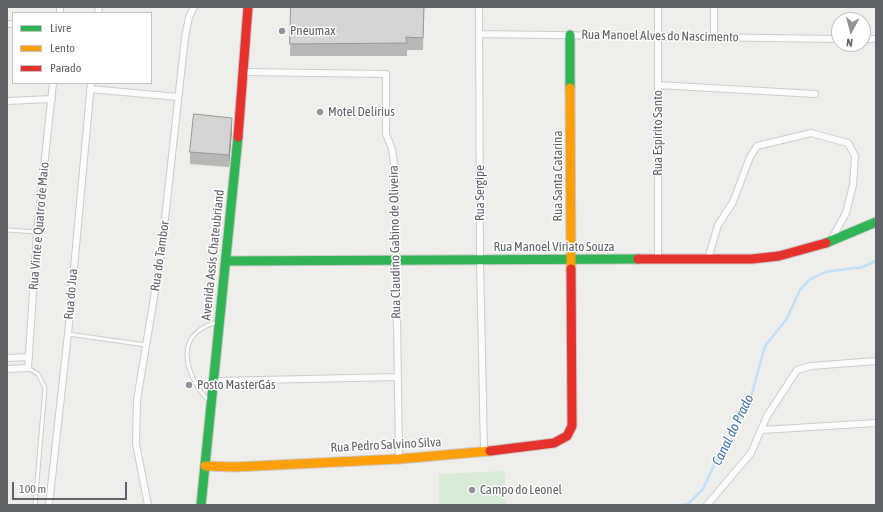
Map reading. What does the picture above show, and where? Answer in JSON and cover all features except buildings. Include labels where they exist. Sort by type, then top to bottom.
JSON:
[{"type":"street","name":"Rua do Tambor","points":[[148,505],[136,444],[138,400],[161,256],[178,97],[184,64],[185,38],[194,7]]},
{"type":"street","name":"Avenida Assis Chateubriand","points":[[201,505],[226,261],[248,7]]},
{"type":"street","name":"Rua Sergipe","points":[[479,7],[480,260],[484,452]]},
{"type":"street","name":"Rua Espírito Santo","points":[[658,7],[658,259]]},
{"type":"street","points":[[714,7],[714,37]]},
{"type":"street","name":"Rua Manoel Alves do Nascimento","points":[[480,34],[831,39]]},
{"type":"street","name":"Rua Santa Catarina","points":[[567,436],[572,426],[570,35]]},
{"type":"street","name":"Rua Claudino Gabino de Oliveira","points":[[243,72],[386,74],[386,134],[392,149],[395,171],[397,377],[400,459]]},
{"type":"street","name":"Rua Vinte e Quatro de Maio","points":[[28,368],[37,232],[53,84]]},
{"type":"street","points":[[658,85],[815,94]]},
{"type":"street","points":[[90,86],[178,97]]},
{"type":"street","name":"Rua do Jua","points":[[49,505],[68,334],[90,86]]},
{"type":"street","points":[[7,101],[52,98]]},
{"type":"street","points":[[708,259],[718,224],[733,202],[750,157],[757,146],[811,133],[848,143],[855,156],[853,185],[846,213],[830,242]]},
{"type":"street","name":"Rua Manoel Viriato Souza","points":[[226,261],[752,259],[779,256],[830,242],[876,222]]},
{"type":"street","points":[[7,358],[29,357]]},
{"type":"street","points":[[707,505],[712,497],[746,460],[762,430],[767,416],[797,370],[811,366],[876,361]]},
{"type":"street","points":[[7,369],[28,368]]},
{"type":"street","points":[[214,381],[397,377]]},
{"type":"street","points":[[762,430],[876,423]]},
{"type":"street","name":"Rua Pedro Salvino Silva","points":[[205,466],[236,467],[400,459],[520,448],[554,443],[567,436]]},
{"type":"lane","points":[[7,230],[37,232]]},
{"type":"lane","points":[[212,404],[198,390],[193,380],[188,360],[189,348],[190,341],[196,333],[207,326],[220,321]]},
{"type":"lane","points":[[68,334],[146,345]]},
{"type":"lane","points":[[28,368],[38,374],[45,388],[35,505]]},
{"type":"green space","name":"Campo do Leonel","points":[[505,471],[505,505],[439,505],[439,474]]},
{"type":"waterway","name":"Canal do Prado","points":[[680,505],[688,504],[703,489],[715,463],[732,437],[751,397],[765,346],[786,320],[800,290],[809,280],[825,272],[860,268],[876,261]]},
{"type":"traffic: fast","points":[[570,35],[570,88]]},
{"type":"traffic: fast","points":[[201,505],[238,137]]},
{"type":"traffic: fast","points":[[826,243],[876,222]]},
{"type":"traffic: fast","points":[[226,261],[638,259]]},
{"type":"traffic: slow","points":[[570,88],[571,269]]},
{"type":"traffic: slow","points":[[205,466],[235,467],[399,459],[490,451]]},
{"type":"traffic: jam","points":[[238,137],[248,7]]},
{"type":"traffic: jam","points":[[638,259],[752,259],[779,256],[826,243]]},
{"type":"traffic: jam","points":[[490,451],[554,443],[567,436],[572,426],[571,269]]},
{"type":"place","name":"Pneumax","points":[[282,31]]},
{"type":"place","name":"Motel Delírius","points":[[320,112]]},
{"type":"place","name":"Posto MasterGás","points":[[189,385]]},
{"type":"place","name":"Campo do Leonel","points":[[472,490]]}]
